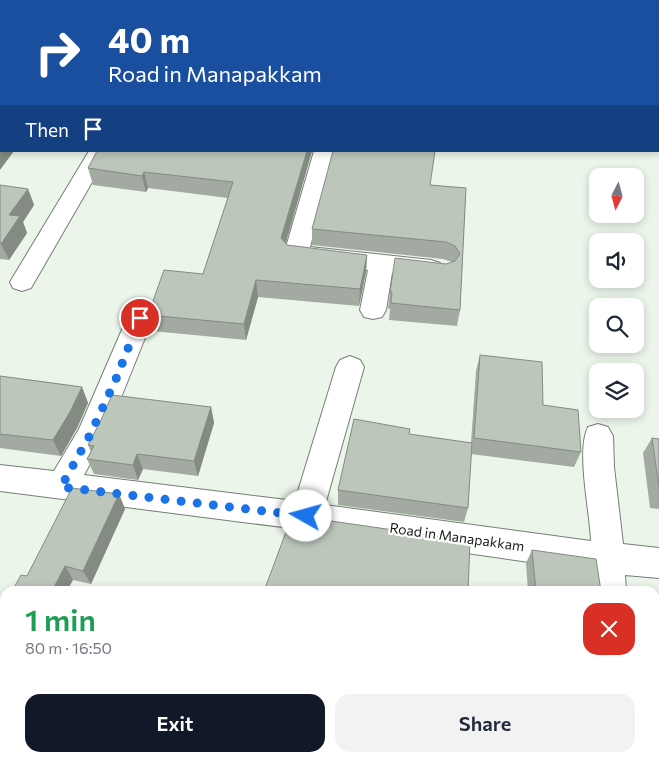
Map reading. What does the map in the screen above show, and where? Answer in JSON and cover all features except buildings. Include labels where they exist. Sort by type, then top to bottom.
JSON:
[{"type":"street","points":[[22,282],[99,152]]},
{"type":"street","points":[[325,152],[296,254],[443,270]]},
{"type":"street","points":[[373,310],[381,264]]},
{"type":"street","points":[[61,487],[94,427],[116,379],[140,318]]},
{"type":"street","points":[[306,516],[350,367]]},
{"type":"street","points":[[598,436],[599,468],[606,523],[609,586]]},
{"type":"street","name":"Road in Manapakkam","points":[[0,478],[306,516],[607,558],[659,563]]},
{"type":"route","points":[[140,318],[116,379],[90,435],[61,487],[306,516]]}]
